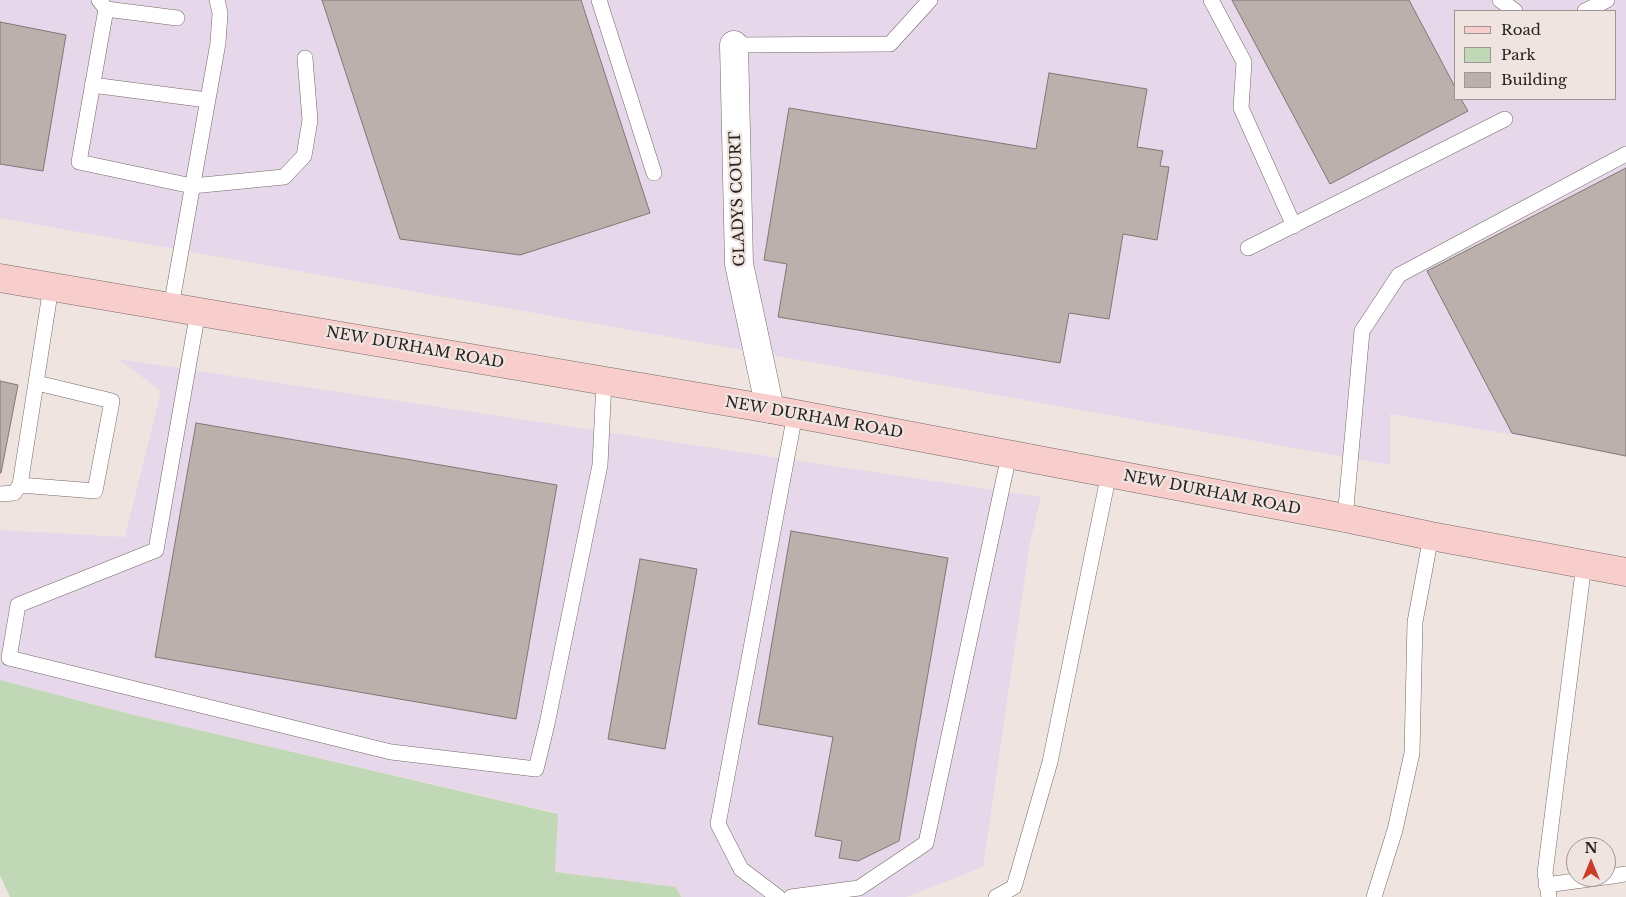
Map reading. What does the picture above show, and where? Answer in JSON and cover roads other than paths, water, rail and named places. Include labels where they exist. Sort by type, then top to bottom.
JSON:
[{"type":"main road","name":"NEW DURHAM ROAD","points":[[0,278],[782,412],[1626,572]]},
{"type":"street","name":"GLADYS COURT","points":[[734,45],[739,264],[782,412]]},
{"type":"lane","points":[[171,307],[218,43],[220,13],[217,0]]},
{"type":"lane","points":[[599,0],[654,173]]},
{"type":"lane","points":[[734,45],[890,44],[930,0]]},
{"type":"lane","points":[[1211,0],[1244,62],[1241,108],[1294,226]]},
{"type":"lane","points":[[1500,0],[1514,10]]},
{"type":"lane","points":[[1587,10],[1607,0]]},
{"type":"lane","points":[[176,18],[102,4],[92,85],[78,162],[192,186],[284,177],[304,156],[310,120],[305,58]]},
{"type":"lane","points":[[92,85],[207,100]]},
{"type":"lane","points":[[1248,248],[1505,119]]},
{"type":"lane","points":[[1345,518],[1362,331],[1399,275],[1626,154]]},
{"type":"lane","points":[[0,494],[14,493],[20,485],[52,287]]},
{"type":"lane","points":[[198,311],[156,550],[18,605],[8,658],[391,752],[536,769],[600,465],[604,381]]},
{"type":"lane","points":[[20,485],[95,491],[112,401],[37,383]]},
{"type":"lane","points":[[778,897],[741,869],[718,824],[782,412]]},
{"type":"lane","points":[[791,897],[859,888],[926,843],[1009,455]]},
{"type":"lane","points":[[996,897],[1014,887],[1050,762],[1109,473]]},
{"type":"lane","points":[[1374,897],[1395,830],[1412,753],[1415,622],[1431,536]]},
{"type":"lane","points":[[1566,887],[1548,891],[1545,874],[1584,564]]}]
